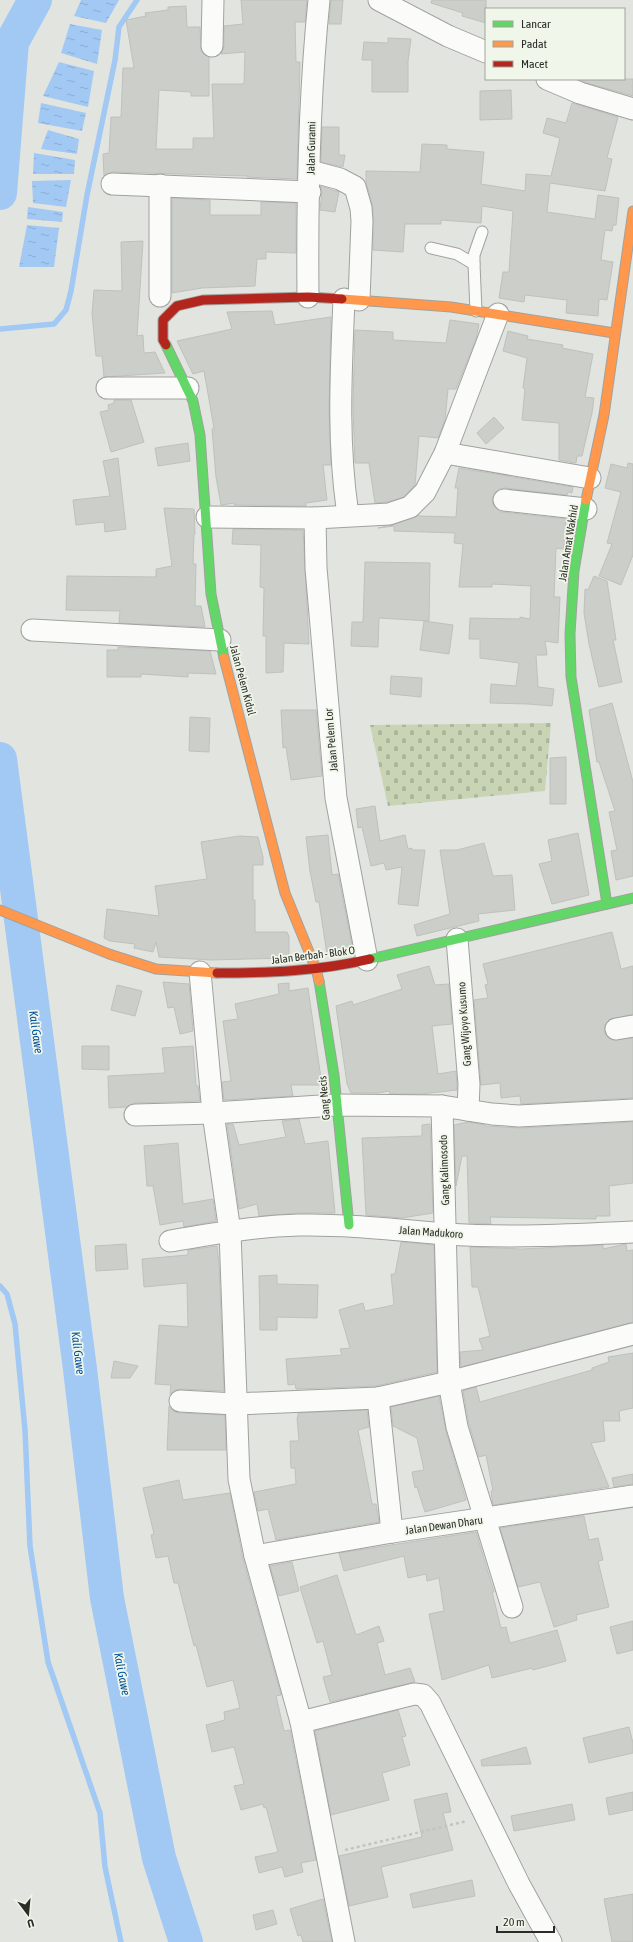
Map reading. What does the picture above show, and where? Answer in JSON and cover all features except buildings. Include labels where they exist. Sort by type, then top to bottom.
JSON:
[{"type":"street","points":[[212,46],[213,0]]},
{"type":"street","name":"Jalan Gurami","points":[[308,297],[308,220],[313,60],[319,0]]},
{"type":"street","points":[[379,0],[448,36],[485,52]]},
{"type":"street","points":[[549,80],[580,93],[633,109]]},
{"type":"street","points":[[310,171],[340,179],[355,187],[361,208],[362,221],[352,299],[340,435],[342,477],[348,515]]},
{"type":"street","points":[[112,184],[310,192]]},
{"type":"street","points":[[160,185],[160,296]]},
{"type":"street","name":"Jalan Amat Wakhid","points":[[607,904],[571,677],[570,634],[574,571],[590,478],[604,415],[614,333],[633,210]]},
{"type":"street","name":"Jalan Pelem Kidul","points":[[316,969],[285,893],[220,640],[211,594],[207,517],[200,434],[193,401],[188,388],[163,340],[163,320],[177,306],[203,300],[308,297],[451,306],[614,333]]},
{"type":"street","points":[[207,517],[315,518],[348,515],[389,514],[410,507],[425,492],[445,453],[498,314]]},
{"type":"street","points":[[107,388],[188,388]]},
{"type":"street","points":[[445,453],[590,478]]},
{"type":"street","points":[[504,500],[586,508]]},
{"type":"street","name":"Jalan Pelem Lor","points":[[315,518],[316,568],[336,798],[367,960]]},
{"type":"street","points":[[32,630],[220,640]]},
{"type":"street","name":"Jalan Berbah - Blok O","points":[[0,910],[109,954],[156,969],[200,972],[256,973],[316,969],[367,960],[607,904],[632,902]]},
{"type":"street","name":"Gang Wijoyo Kusumo","points":[[457,939],[469,1084],[468,1110]]},
{"type":"street","name":"Gang Necis","points":[[316,969],[334,1076],[349,1225]]},
{"type":"street","points":[[200,972],[213,1112],[230,1232],[235,1404],[239,1478],[255,1556],[301,1722],[344,1942]]},
{"type":"street","points":[[135,1115],[336,1105],[442,1106],[519,1116],[633,1110]]},
{"type":"street","name":"Gang Kalimosodo","points":[[442,1106],[446,1234],[448,1382],[457,1427],[512,1607]]},
{"type":"street","name":"Jalan Madukoro","points":[[170,1241],[272,1226],[349,1225],[446,1234],[548,1236],[633,1232]]},
{"type":"street","points":[[180,1401],[235,1404],[378,1398],[448,1382],[633,1334]]},
{"type":"street","points":[[378,1398],[392,1532]]},
{"type":"street","name":"Jalan Dewan Dharu","points":[[255,1556],[392,1532],[633,1496]]},
{"type":"street","points":[[301,1722],[414,1694],[423,1695],[430,1703],[519,1884],[551,1942]]},
{"type":"lane","points":[[476,311],[474,255],[482,232]]},
{"type":"lane","points":[[432,248],[457,254],[474,264]]},
{"type":"path","points":[[327,1854],[486,1817]]},
{"type":"green space","points":[[551,723],[545,791],[388,806],[370,725]]},
{"type":"water","points":[[81,0],[119,0],[106,23],[74,16]]},
{"type":"water","points":[[70,24],[102,30],[97,64],[61,53]]},
{"type":"water","points":[[59,62],[94,71],[88,107],[43,96]]},
{"type":"water","points":[[41,103],[86,113],[82,131],[38,123]]},
{"type":"water","points":[[48,130],[79,139],[77,154],[41,149]]},
{"type":"water","points":[[34,153],[75,160],[74,174],[33,174]]},
{"type":"water","points":[[71,180],[66,207],[33,203],[32,181]]},
{"type":"water","points":[[28,207],[63,212],[62,222],[27,219]]},
{"type":"water","points":[[27,225],[59,228],[54,267],[19,267]]},
{"type":"waterway","name":"Kali Gawe","points":[[0,193],[12,42],[35,0]]},
{"type":"waterway","points":[[0,329],[54,324],[66,310],[71,291],[87,195],[115,60],[119,27],[137,0]]},
{"type":"waterway","name":"Kali Gawe","points":[[0,759],[80,1369],[107,1598],[159,1858],[186,1942]]},
{"type":"waterway","points":[[0,1286],[7,1294],[15,1324],[25,1430],[30,1546],[48,1662],[100,1813],[105,1867],[121,1942]]},
{"type":"traffic: fast","points":[[166,345],[193,401],[200,435],[211,594],[224,658]]},
{"type":"traffic: fast","points":[[586,500],[574,571],[570,634],[571,677],[607,904]]},
{"type":"traffic: fast","points":[[370,959],[633,898]]},
{"type":"traffic: fast","points":[[319,981],[334,1075],[349,1225]]},
{"type":"traffic: slow","points":[[586,500],[604,415],[633,211]]},
{"type":"traffic: slow","points":[[342,299],[451,307],[614,333]]},
{"type":"traffic: slow","points":[[224,658],[285,893],[316,969],[319,981]]},
{"type":"traffic: slow","points":[[0,910],[109,954],[156,969],[217,973]]},
{"type":"traffic: jam","points":[[166,345],[163,340],[163,320],[177,306],[203,300],[308,297],[342,299]]},
{"type":"traffic: jam","points":[[217,973],[313,969],[370,959]]}]
